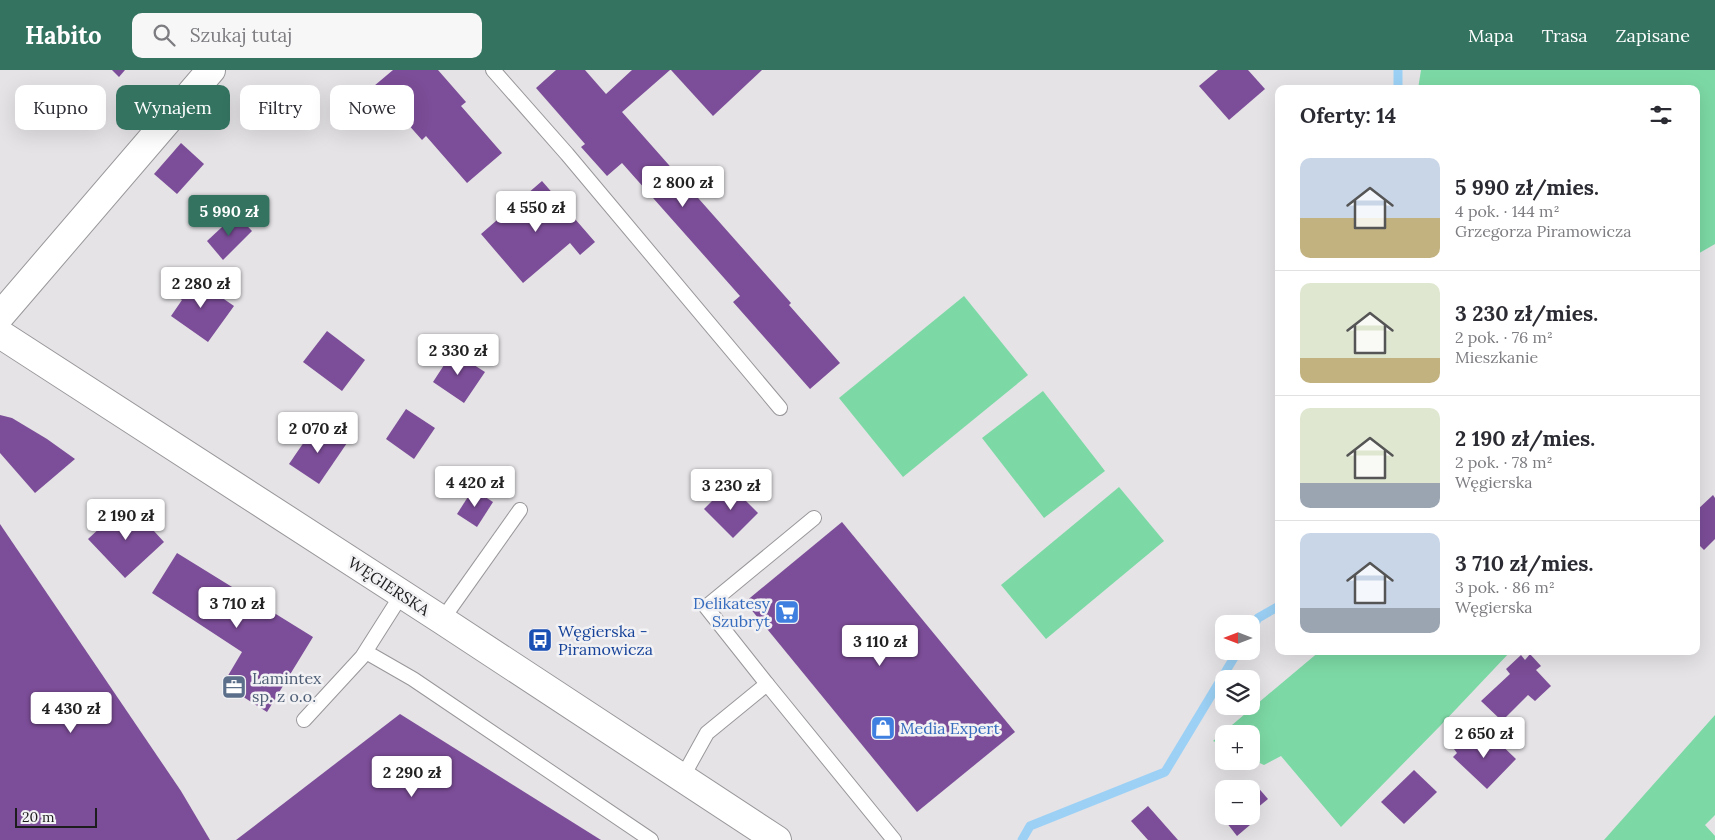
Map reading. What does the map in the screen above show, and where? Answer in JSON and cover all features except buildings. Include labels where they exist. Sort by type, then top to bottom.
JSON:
[{"type":"main road","points":[[0,316],[211,70]]},
{"type":"main road","name":"WĘGIERSKA","points":[[0,334],[442,620],[777,840]]},
{"type":"lane","points":[[494,70],[568,154],[780,408]]},
{"type":"lane","points":[[442,620],[520,510]]},
{"type":"lane","points":[[814,518],[706,607],[894,840]]},
{"type":"lane","points":[[304,720],[366,652],[402,594]]},
{"type":"lane","points":[[366,652],[413,679],[651,840]]},
{"type":"lane","points":[[682,778],[707,733],[767,684]]},
{"type":"green space","points":[[1421,70],[1715,70],[1715,244],[1700,253],[1700,85],[1419,85]]},
{"type":"green space","points":[[964,296],[1028,375],[903,477],[839,398]]},
{"type":"green space","points":[[1043,391],[1105,471],[1044,518],[982,438]]},
{"type":"green space","points":[[1119,487],[1164,541],[1046,639],[1001,585]]},
{"type":"green space","points":[[1315,655],[1507,655],[1341,827],[1281,756],[1264,765],[1260,763],[1260,725],[1232,725],[1244,715],[1260,715],[1260,701]]},
{"type":"green space","points":[[1715,715],[1715,815],[1705,825],[1715,836],[1715,840],[1604,840]]},
{"type":"waterway","points":[[1398,70],[1398,85]]},
{"type":"waterway","points":[[1260,617],[1275,608]]},
{"type":"waterway","points":[[1022,840],[1030,826],[1165,772],[1233,660]]},
{"type":"place","name":"Delikatesy Szubryt","points":[[787,612]]},
{"type":"place","name":"Węgierska - Piramowicza","points":[[540,640]]},
{"type":"place","name":"Lamintex sp. z o.o.","points":[[234,687]]},
{"type":"place","name":"Media Expert","points":[[883,728]]}]
